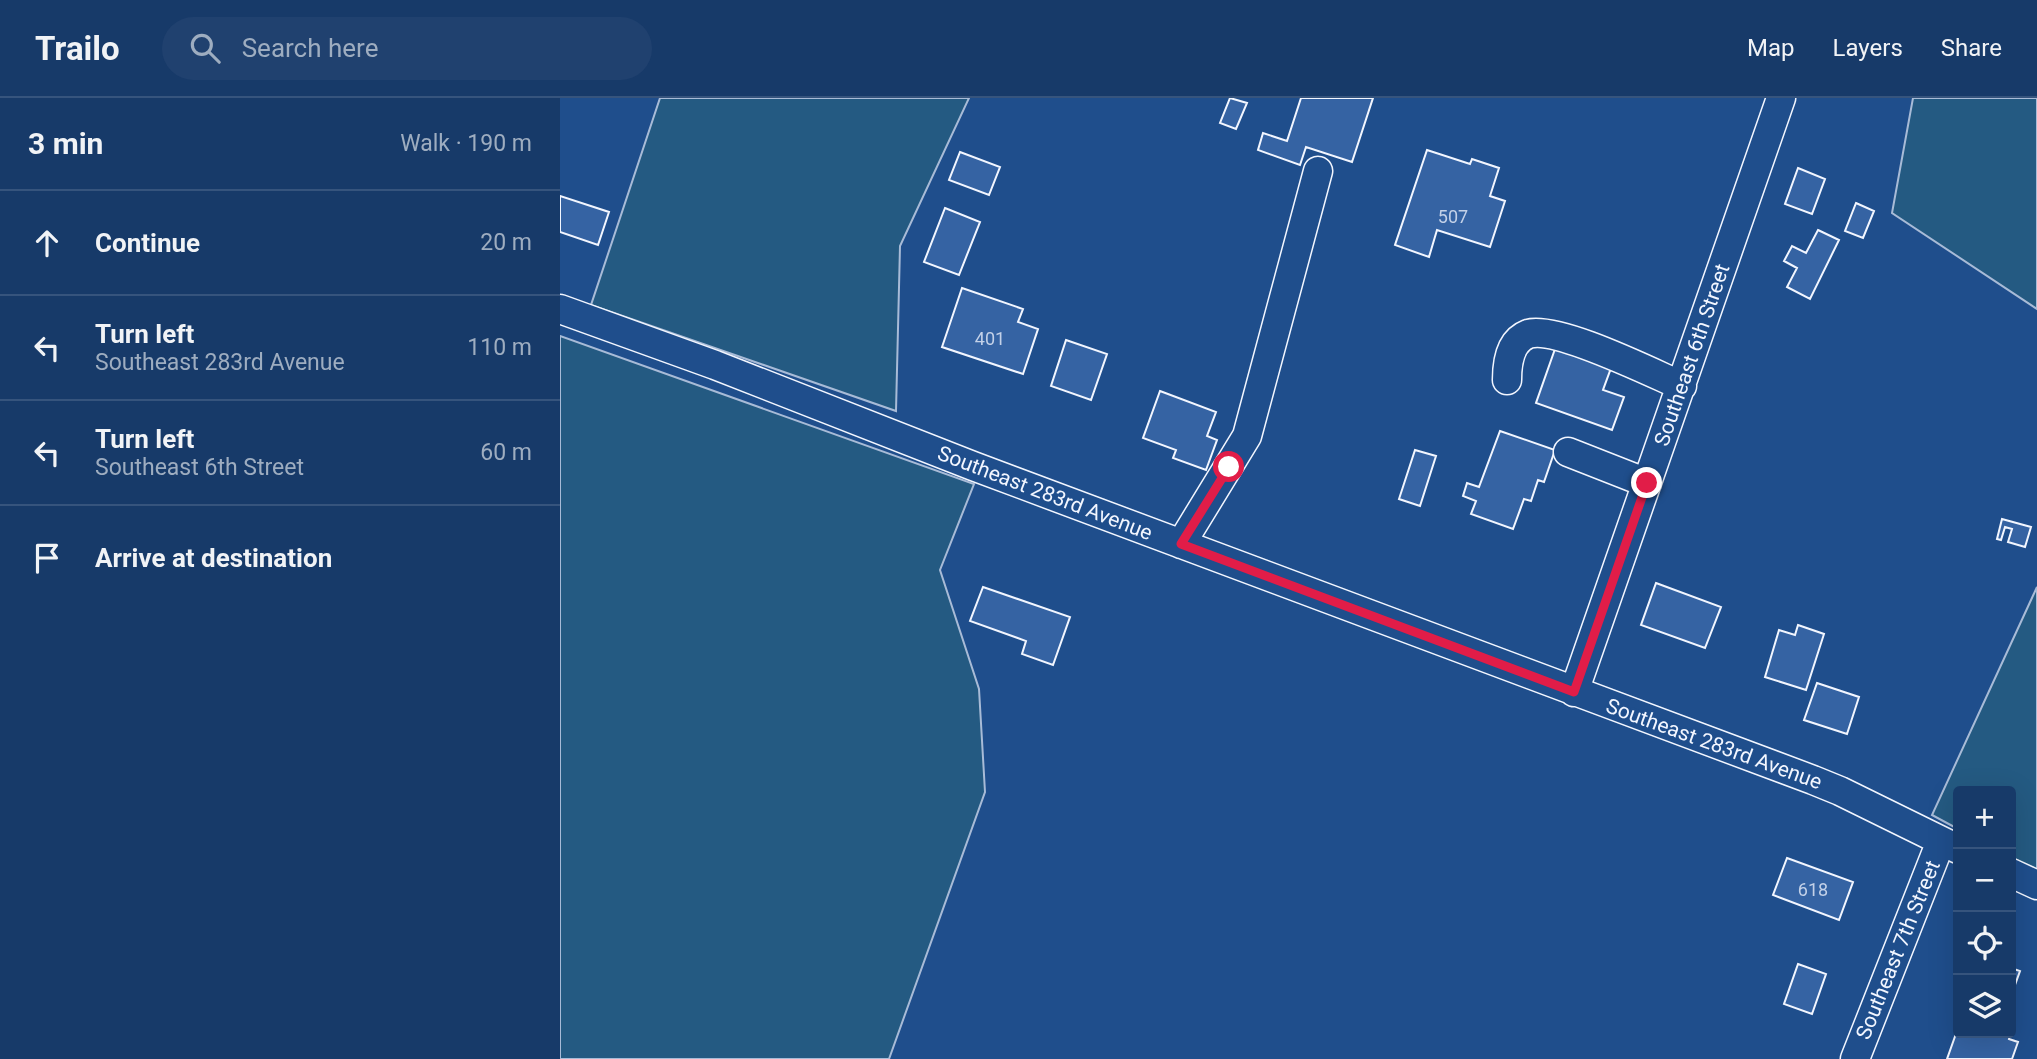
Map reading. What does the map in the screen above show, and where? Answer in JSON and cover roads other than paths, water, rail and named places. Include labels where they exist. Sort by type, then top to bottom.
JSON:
[{"type":"street","name":"Southeast 6th Street","points":[[1574,692],[1780,98]]},
{"type":"street","points":[[1181,544],[1247,436],[1318,171]]},
{"type":"street","name":"Southeast 283rd Avenue","points":[[560,309],[715,365],[973,466],[1840,791],[1949,845]]},
{"type":"street","points":[[1507,380],[1507,362],[1511,351],[1521,338],[1531,333],[1543,333],[1567,338],[1682,386]]},
{"type":"street","points":[[1568,452],[1647,483]]},
{"type":"street","name":"Southeast 7th Street","points":[[1855,1059],[1949,845]]},
{"type":"street","points":[[2016,875],[2037,885]]}]
